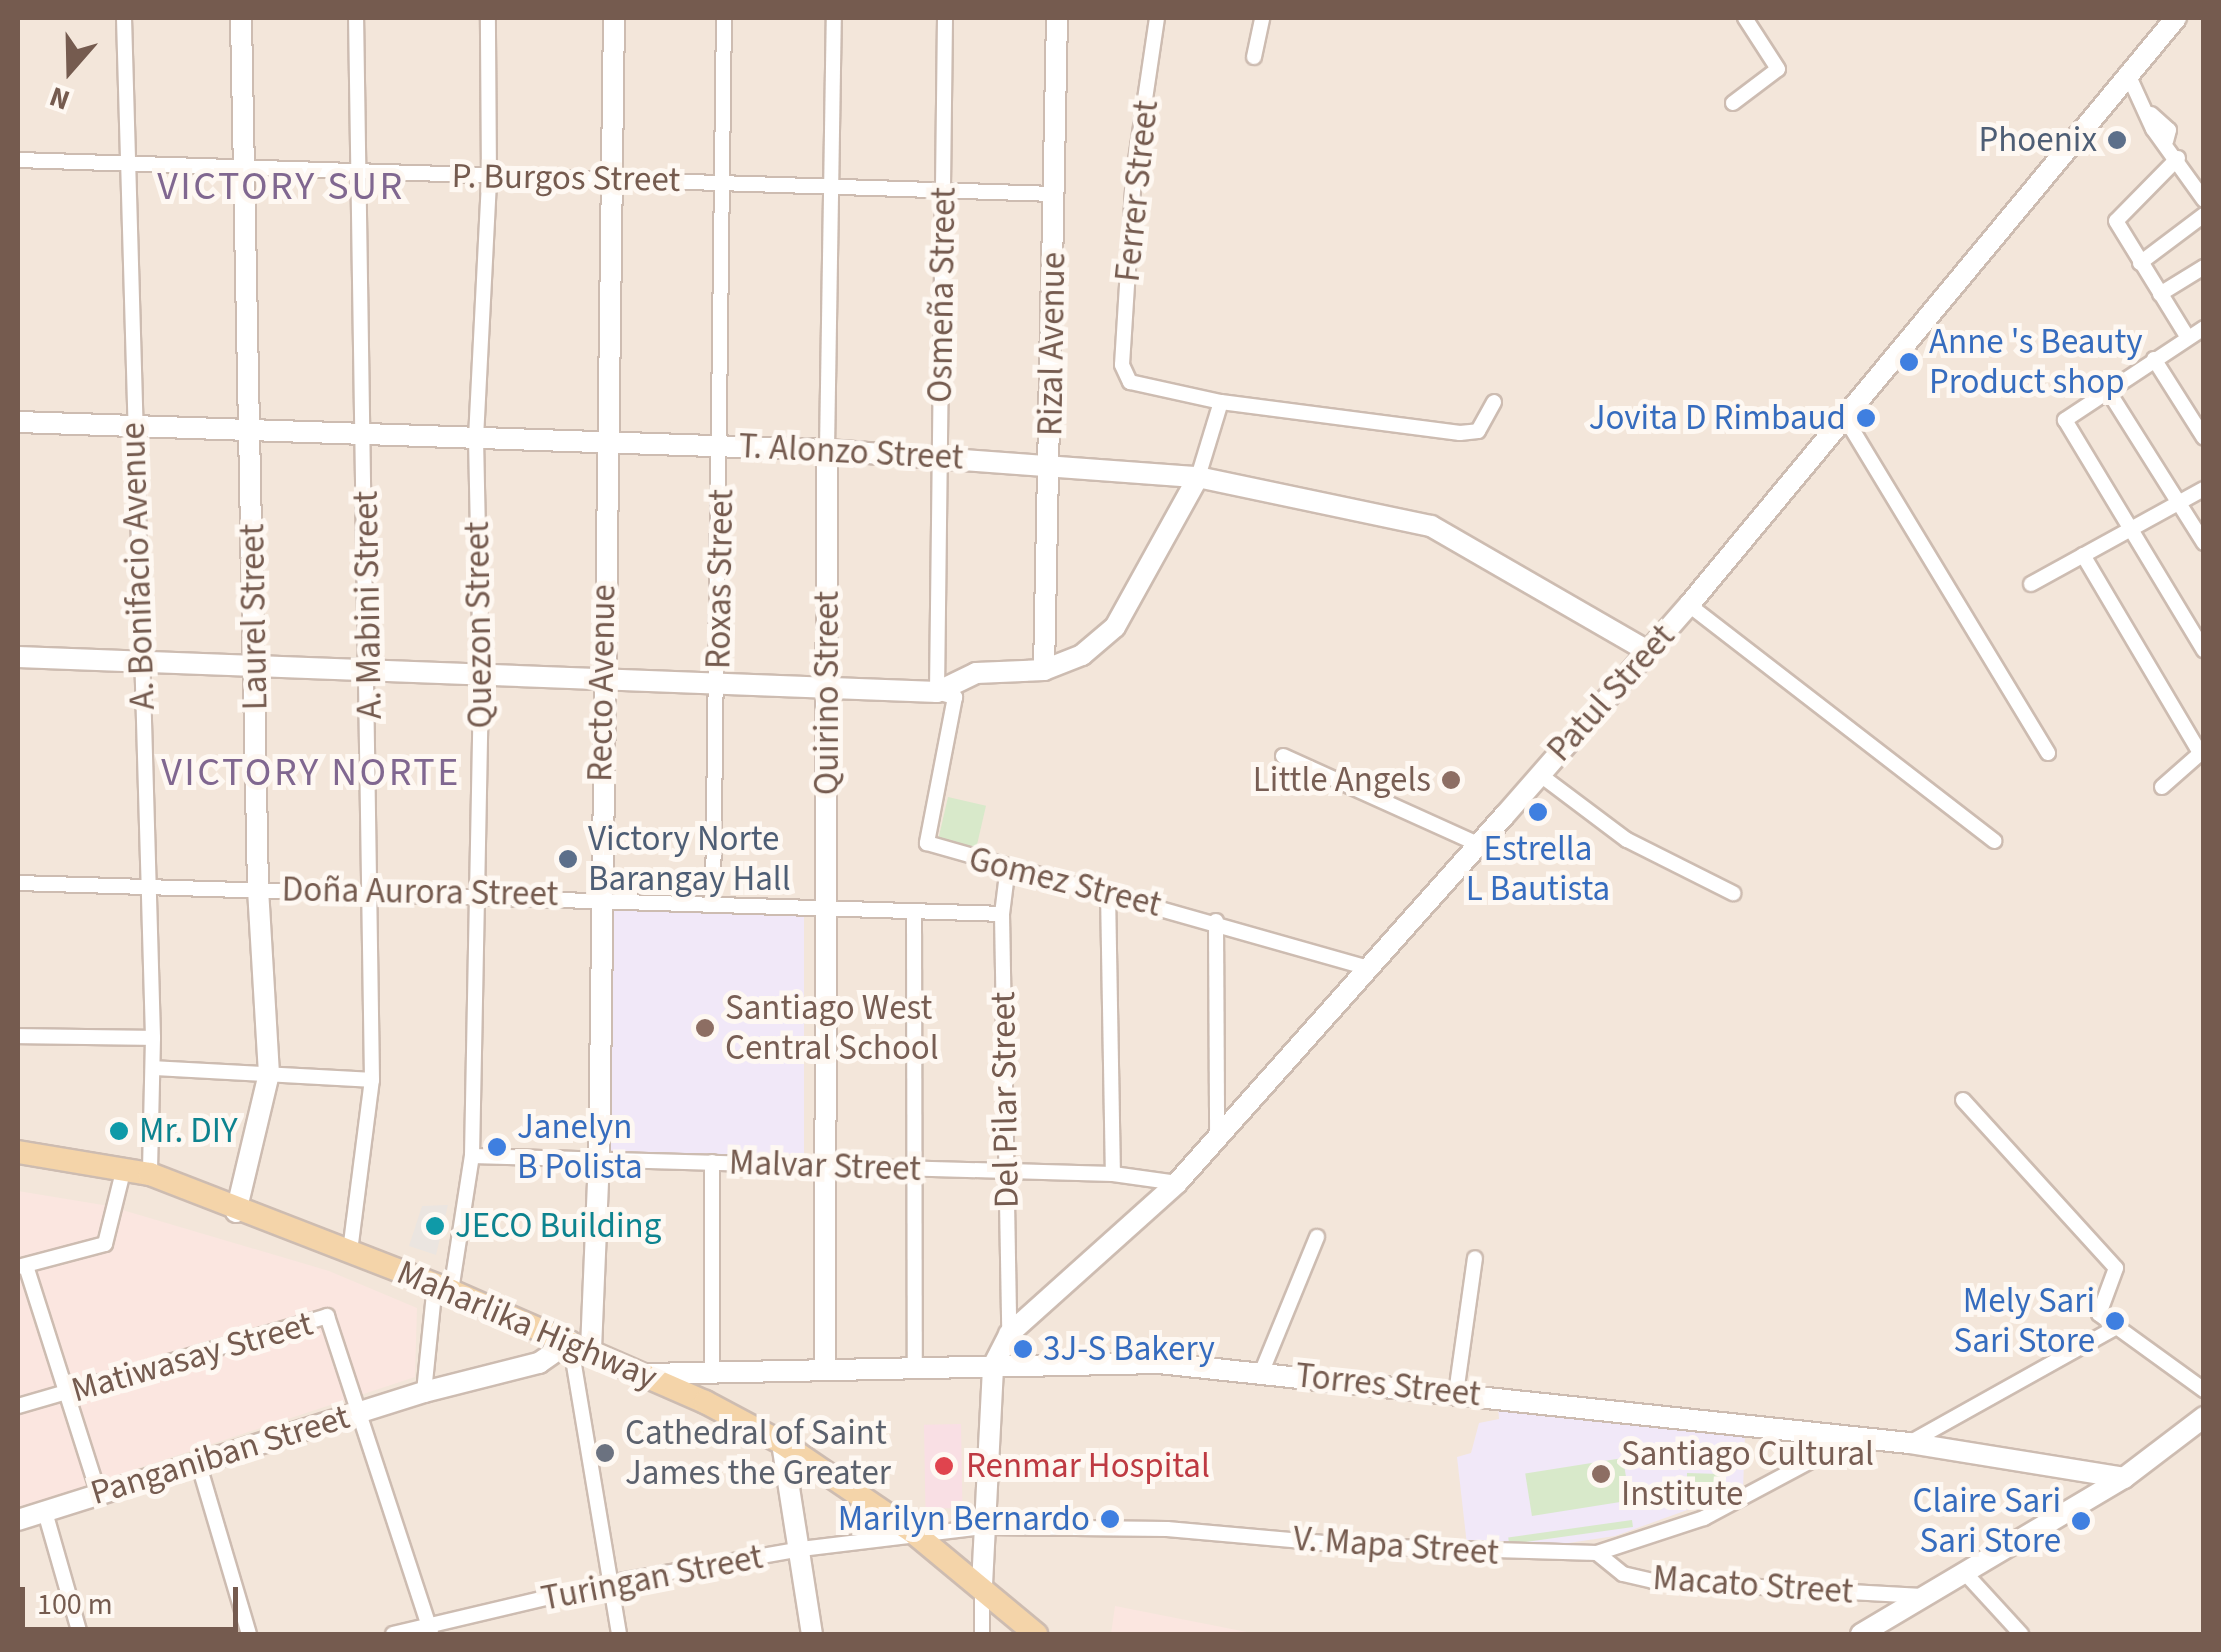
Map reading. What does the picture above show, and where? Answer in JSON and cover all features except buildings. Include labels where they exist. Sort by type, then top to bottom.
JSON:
[{"type":"main road","name":"Maharlika Highway","points":[[18,1152],[150,1174],[236,1212],[443,1287],[647,1374],[782,1443],[913,1532],[982,1585],[1036,1634]]},
{"type":"street","name":"A. Bonifacio Avenue","points":[[124,18],[153,1038],[150,1174]]},
{"type":"street","name":"Laurel Street","points":[[236,1212],[269,1074],[258,888],[248,170],[241,18]]},
{"type":"street","name":"A. Mabini Street","points":[[350,1251],[372,1080],[363,171],[356,18]]},
{"type":"street","name":"Quezon Street","points":[[443,1287],[472,1156],[482,677],[476,438],[489,178],[488,18]]},
{"type":"street","name":"Recto Avenue","points":[[580,1345],[599,1161],[598,896],[614,18]]},
{"type":"street","name":"Roxas Street","points":[[713,900],[724,18]]},
{"type":"street","name":"Quirino Street","points":[[825,1368],[829,1168],[827,450],[834,18]]},
{"type":"street","name":"Osmeña Street","points":[[937,692],[945,18]]},
{"type":"street","name":"Rizal Avenue","points":[[1044,670],[1057,18]]},
{"type":"street","name":"Ferrer Street","points":[[1157,18],[1134,174],[1122,365],[1136,386],[1221,402]]},
{"type":"street","points":[[1254,58],[1262,18]]},
{"type":"street","points":[[1733,103],[1778,69],[1745,18]]},
{"type":"street","name":"Patul Street","points":[[993,1366],[1010,1334],[1177,1182],[1690,605],[2127,72],[2176,18]]},
{"type":"street","points":[[2127,72],[2151,114],[2149,123],[2166,141],[2203,198]]},
{"type":"street","points":[[2178,158],[2116,217],[2188,338]]},
{"type":"street","name":"P. Burgos Street","points":[[18,160],[128,167],[610,178],[1054,194]]},
{"type":"street","points":[[2140,263],[2204,215]]},
{"type":"street","points":[[2160,294],[2204,267]]},
{"type":"street","points":[[2204,328],[2107,389],[2066,423],[2204,650]]},
{"type":"street","points":[[2154,359],[2204,438]]},
{"type":"street","points":[[2107,389],[2204,543]]},
{"type":"street","points":[[18,658],[601,683],[937,692],[976,673],[1044,670],[1071,663],[1115,627],[1198,476],[1221,402],[1470,433],[1486,424],[1494,402]]},
{"type":"street","points":[[1844,416],[2048,753]]},
{"type":"street","name":"T. Alonzo Street","points":[[18,422],[827,450],[1051,462],[1198,476],[1431,526],[1646,650]]},
{"type":"street","points":[[2031,584],[2204,489]]},
{"type":"street","points":[[2083,555],[2202,752],[2162,787]]},
{"type":"street","points":[[1690,605],[1994,841]]},
{"type":"street","name":"Gomez Street","points":[[937,692],[955,697],[927,844],[1216,921],[1366,967]]},
{"type":"street","points":[[1283,756],[1478,844]]},
{"type":"street","points":[[1538,774],[1627,840],[1733,893]]},
{"type":"street","name":"Del Pilar Street","points":[[1008,866],[1002,914],[1010,1334]]},
{"type":"street","name":"Doña Aurora Street","points":[[18,883],[598,896],[1002,914]]},
{"type":"street","points":[[1108,892],[1113,1174]]},
{"type":"street","points":[[914,913],[911,1170],[916,1368]]},
{"type":"street","points":[[1216,921],[1217,1134]]},
{"type":"street","points":[[18,1036],[153,1038]]},
{"type":"street","points":[[153,1068],[372,1080]]},
{"type":"street","points":[[1963,1100],[2111,1261],[2116,1274],[2098,1311],[2113,1329],[2204,1390]]},
{"type":"street","name":"Malvar Street","points":[[472,1156],[1113,1174],[1177,1182]]},
{"type":"street","points":[[712,1162],[712,1368]]},
{"type":"street","points":[[98,1491],[22,1266],[105,1244],[124,1168]]},
{"type":"street","points":[[1262,1372],[1316,1237]]},
{"type":"street","points":[[1456,1392],[1475,1258]]},
{"type":"street","points":[[424,1392],[443,1287]]},
{"type":"street","name":"Matiwasay Street","points":[[18,1406],[327,1316],[357,1413]]},
{"type":"street","points":[[1909,1443],[2113,1329]]},
{"type":"street","points":[[580,1345],[608,1584],[619,1634]]},
{"type":"street","name":"Panganiban Street","points":[[18,1520],[98,1491],[424,1392],[539,1363],[580,1345]]},
{"type":"street","name":"Torres Street","points":[[647,1374],[712,1368],[1160,1363],[1909,1443],[2124,1478]]},
{"type":"street","points":[[982,1634],[983,1527],[993,1366]]},
{"type":"street","points":[[357,1413],[430,1630]]},
{"type":"street","points":[[1861,1634],[1918,1596],[1965,1573],[2124,1478],[2204,1416]]},
{"type":"street","name":"V. Mapa Street","points":[[913,1532],[983,1527],[1167,1528],[1358,1546],[1597,1553],[1704,1518],[1854,1438]]},
{"type":"street","points":[[782,1443],[812,1634]]},
{"type":"street","points":[[198,1462],[249,1634]]},
{"type":"street","points":[[45,1512],[80,1634]]},
{"type":"street","name":"Turingan Street","points":[[393,1634],[430,1630],[608,1584],[801,1548],[913,1532]]},
{"type":"street","name":"Macato Street","points":[[1597,1553],[1623,1574],[1653,1581],[1918,1596]]},
{"type":"street","points":[[1965,1573],[2021,1634]]},
{"type":"shaded area","points":[[18,18],[2203,18],[2203,1634],[18,1634]]},
{"type":"shaded area","name":"Santiago West Central School","points":[[606,909],[804,909],[804,1154],[606,1154]]},
{"type":"shaded area","points":[[18,1191],[109,1206],[329,1271],[417,1308],[415,1377],[18,1508]]},
{"type":"shaded area","name":"JECO Building","points":[[448,1205],[436,1255],[409,1246],[422,1206]]},
{"type":"shaded area","name":"Santiago Cultural Institute","points":[[1498,1404],[1745,1434],[1743,1490],[1615,1536],[1542,1547],[1467,1545],[1457,1457],[1471,1453],[1479,1423],[1499,1419]]},
{"type":"shaded area","name":"Renmar Hospital","points":[[961,1424],[962,1508],[925,1509],[924,1425]]},
{"type":"shaded area","points":[[1115,1606],[1257,1634],[1111,1634]]},
{"type":"green space","points":[[948,797],[986,806],[975,852],[937,843]]},
{"type":"green space","points":[[1623,1458],[1630,1500],[1532,1516],[1525,1473]]},
{"type":"green space","points":[[1687,1473],[1720,1474],[1719,1494],[1686,1506]]},
{"type":"green space","points":[[1632,1520],[1633,1527],[1509,1544],[1508,1537]]},
{"type":"place","name":"Phoenix","points":[[2117,140]]},
{"type":"place","name":"Anne 's Beauty Product shop","points":[[1909,362]]},
{"type":"place","name":"Jovita D Rimbaud","points":[[1866,418]]},
{"type":"place","name":"Little Angels","points":[[1451,780]]},
{"type":"place","name":"Estrella L Bautista","points":[[1538,812]]},
{"type":"place","name":"Victory Norte Barangay Hall","points":[[568,859]]},
{"type":"place","name":"Santiago West Central School","points":[[705,1028]]},
{"type":"place","name":"Mr. DIY","points":[[119,1131]]},
{"type":"place","name":"Janelyn B Polista","points":[[497,1147]]},
{"type":"place","name":"JECO Building","points":[[435,1226]]},
{"type":"place","name":"Mely Sari Sari Store","points":[[2115,1321]]},
{"type":"place","name":"3J-S Bakery","points":[[1023,1349]]},
{"type":"place","name":"Cathedral of Saint James the Greater","points":[[605,1453]]},
{"type":"place","name":"Renmar Hospital","points":[[944,1466]]},
{"type":"place","name":"Santiago Cultural Institute","points":[[1601,1474]]},
{"type":"place","name":"Marilyn Bernardo","points":[[1110,1519]]},
{"type":"place","name":"Claire Sari Sari Store","points":[[2081,1521]]},
{"type":"district","name":"VICTORY SUR","points":[[281,187]]},
{"type":"district","name":"VICTORY NORTE","points":[[311,773]]}]
